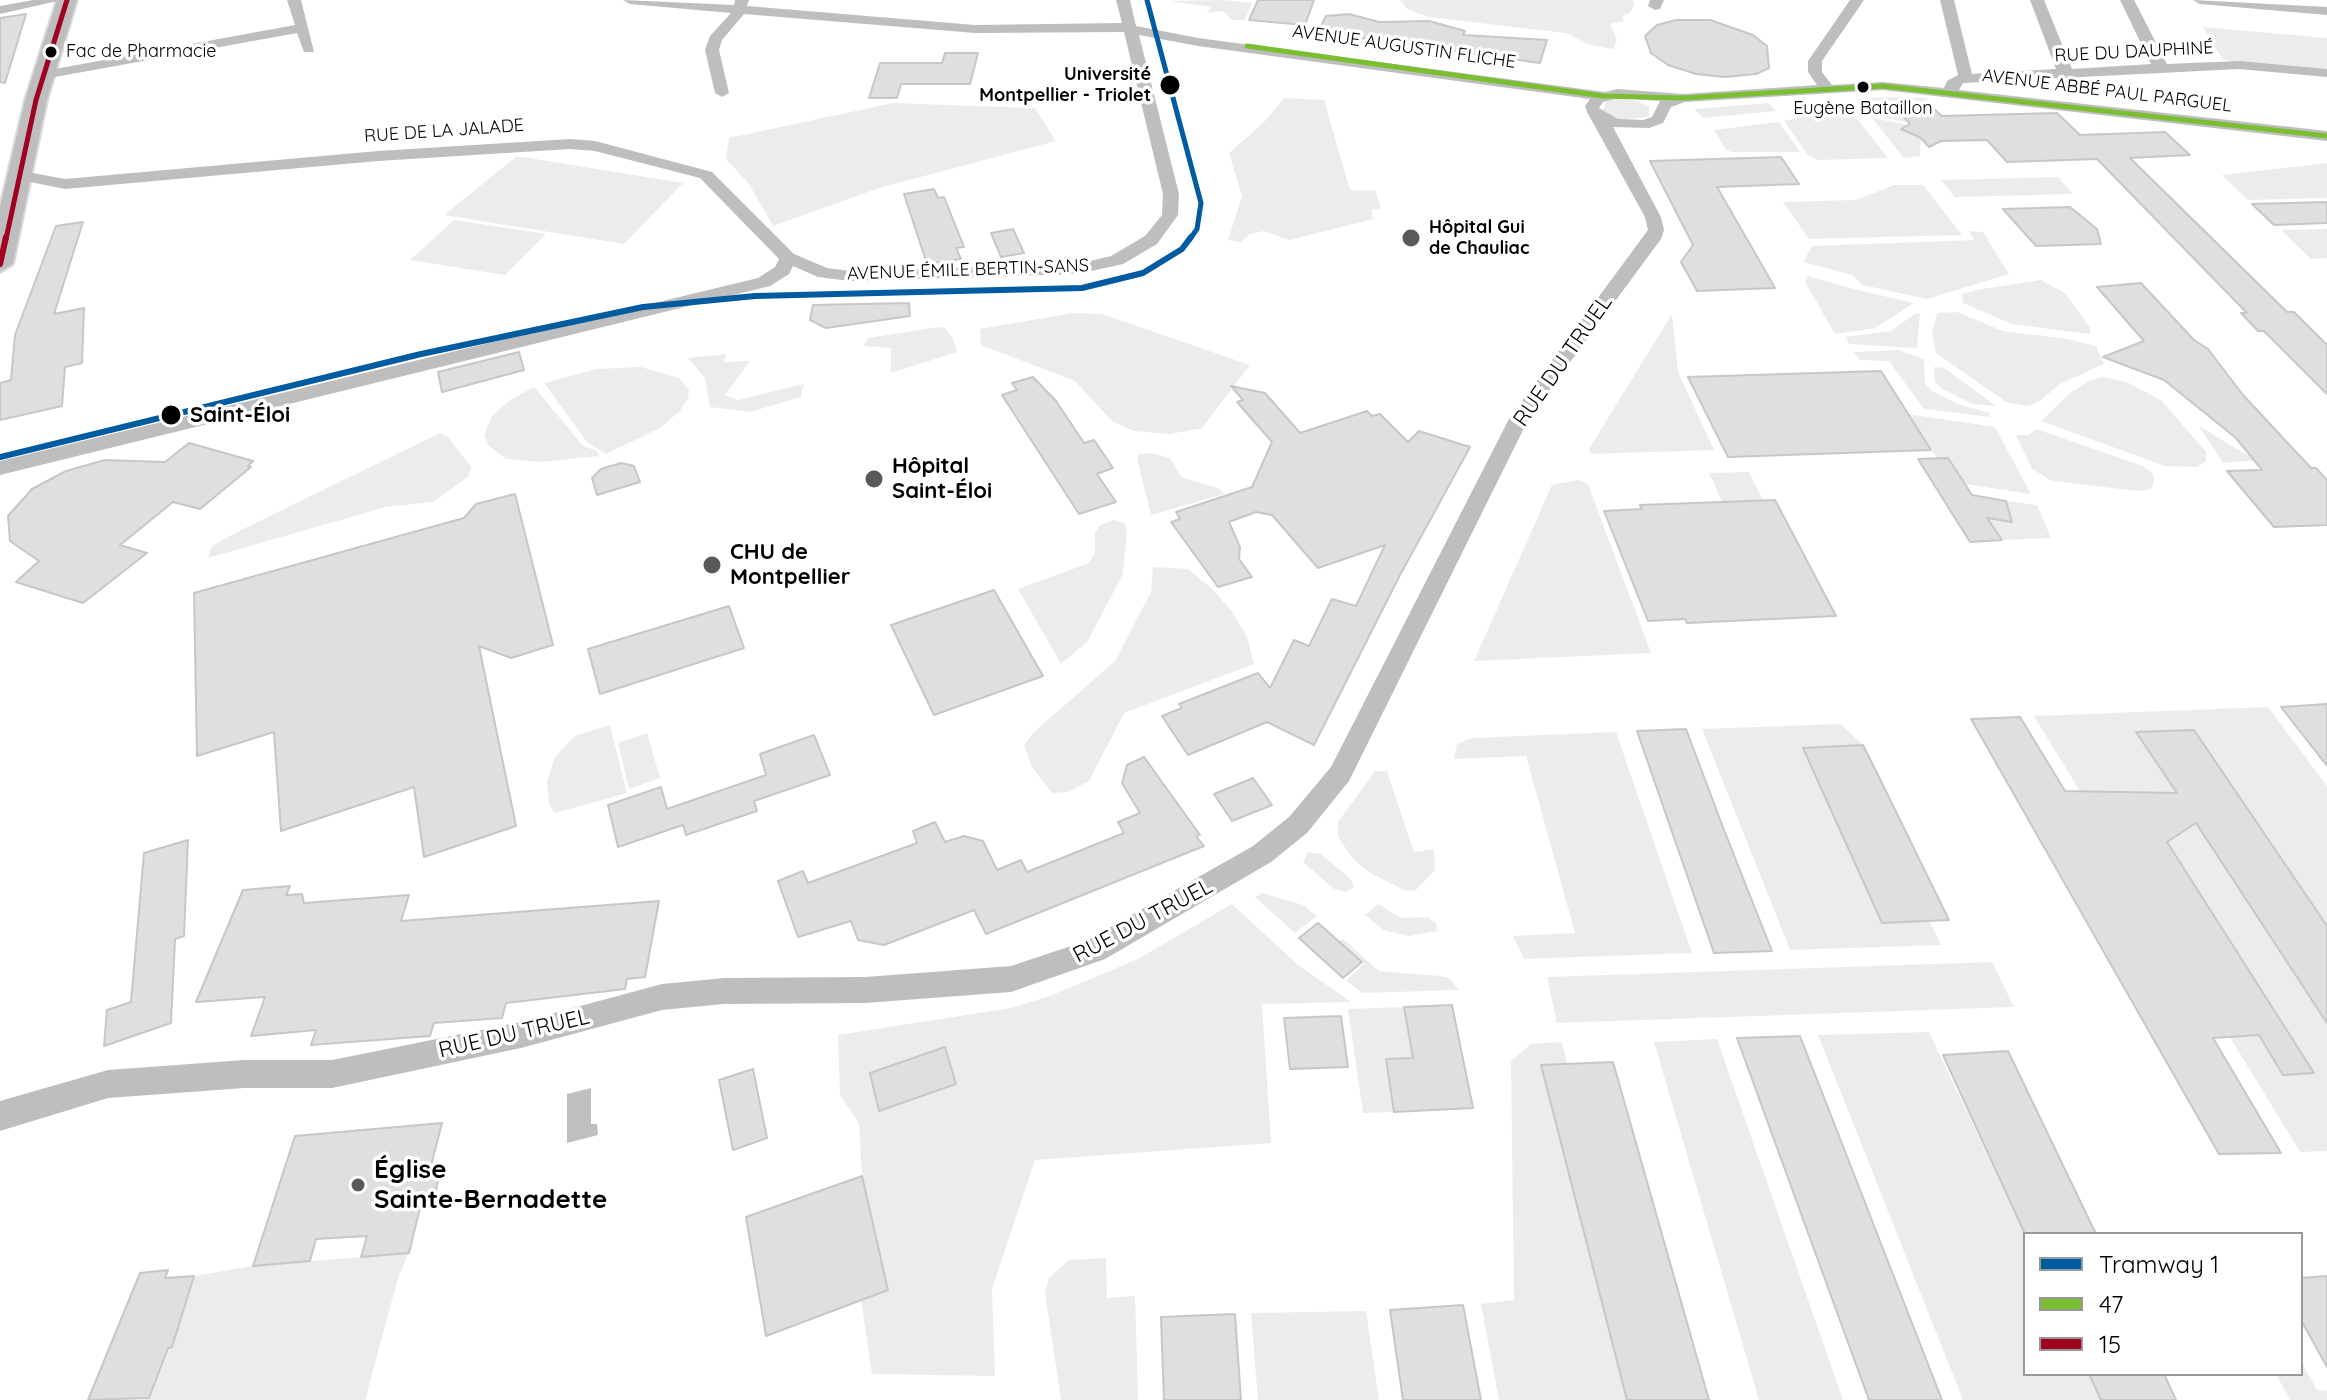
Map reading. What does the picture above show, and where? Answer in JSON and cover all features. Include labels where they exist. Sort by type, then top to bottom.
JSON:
[{"type":"main road","points":[[0,264],[44,75],[67,0]]},
{"type":"street","points":[[0,10],[55,0]]},
{"type":"street","points":[[294,0],[309,49]]},
{"type":"street","name":"AVENUE AUGUSTIN FLICHE","points":[[630,0],[741,5],[975,29],[1131,28],[1240,54],[1560,102],[1622,125]]},
{"type":"street","points":[[1123,0],[1131,28]]},
{"type":"street","points":[[1826,87],[1815,72],[1815,61],[1857,0]]},
{"type":"street","points":[[1947,0],[1966,78],[1954,81],[1951,92]]},
{"type":"street","points":[[2037,0],[2062,68],[2068,73]]},
{"type":"street","points":[[2127,0],[2158,64],[2164,68]]},
{"type":"street","points":[[2200,0],[2327,11]]},
{"type":"street","points":[[722,93],[712,50],[715,39],[741,5]]},
{"type":"street","points":[[44,75],[301,28]]},
{"type":"street","name":"AVENUE ÉMILE BERTIN-SANS","points":[[788,258],[824,273],[850,276],[1078,269],[1117,260],[1151,240],[1170,215],[1171,194],[1131,28]]},
{"type":"street","name":"AVENUE AUGUSTIN FLICHE","points":[[1198,42],[1603,96],[1617,93],[1683,98]]},
{"type":"street","name":"RUE DU DAUPHINÉ","points":[[1966,78],[2239,65],[2327,73]]},
{"type":"street","name":"AVENUE ABBÉ PAUL PARGUEL","points":[[1683,98],[1826,87],[1883,86],[2327,136]]},
{"type":"street","points":[[1597,115],[1593,103],[1603,96]]},
{"type":"street","points":[[1643,97],[1660,109]]},
{"type":"street","points":[[1660,109],[1683,98]]},
{"type":"street","points":[[1614,141],[1613,136],[1622,125],[1652,123],[1658,120],[1660,109]]},
{"type":"street","name":"RUE DU TRUEL","points":[[0,1116],[108,1084],[244,1074],[332,1074],[521,1035],[662,997],[724,991],[940,987],[1011,979],[1095,950],[1262,854],[1298,825],[1340,774],[1520,417],[1652,239],[1656,230],[1653,217],[1597,115]]},
{"type":"street","name":"RUE DE LA JALADE","points":[[15,203],[65,184],[363,157],[570,144],[595,146],[706,175],[788,258]]},
{"type":"street","name":"RUE DE LA JALADE","points":[[22,176],[65,184]]},
{"type":"street","points":[[0,468],[764,282],[783,270],[788,258]]},
{"type":"shaded area","points":[[1400,0],[1633,0],[1634,5],[1630,13],[1623,15],[1623,21],[1610,24],[1617,40],[1613,49],[1590,45],[1566,33],[1428,17],[1407,9]]},
{"type":"shaded area","points":[[1169,1],[1252,3],[1245,20],[1232,20],[1223,11],[1207,13],[1211,7]]},
{"type":"shaded area","points":[[2203,27],[2327,38],[2327,70],[2223,60]]},
{"type":"shaded area","points":[[1284,98],[1324,100],[1350,190],[1375,190],[1381,209],[1371,210],[1373,219],[1289,240],[1264,231],[1250,234],[1241,242],[1228,240],[1242,196],[1229,153],[1264,122]]},
{"type":"shaded area","points":[[1629,98],[1649,106],[1649,117],[1621,120],[1603,111],[1607,100]]},
{"type":"shaded area","points":[[1869,98],[1927,98],[1923,115],[1903,117],[1909,123],[1869,114],[1861,104]]},
{"type":"shaded area","points":[[893,103],[1035,108],[1056,141],[879,188],[773,226],[749,184],[726,159],[729,138]]},
{"type":"shaded area","points":[[1768,103],[1776,111],[1703,118],[1694,109]]},
{"type":"shaded area","points":[[1825,112],[1848,115],[1858,120],[1888,158],[1818,160],[1808,155],[1784,121]]},
{"type":"shaded area","points":[[1872,118],[1909,125],[1902,129],[1921,138],[1920,156],[1904,158]]},
{"type":"shaded area","points":[[1779,122],[1800,152],[1732,152],[1726,150],[1714,130]]},
{"type":"shaded area","points":[[517,156],[683,183],[624,244],[444,215]]},
{"type":"shaded area","points":[[2327,163],[2327,198],[2248,200],[2222,175]]},
{"type":"shaded area","points":[[2058,177],[2073,194],[1955,197],[1941,180]]},
{"type":"shaded area","points":[[1894,185],[1923,185],[1962,235],[1809,239],[1783,202],[1856,200]]},
{"type":"shaded area","points":[[454,220],[546,234],[505,275],[410,260]]},
{"type":"shaded area","points":[[2327,229],[2327,258],[2311,259],[2281,230]]},
{"type":"shaded area","points":[[1969,231],[1983,232],[2009,274],[1927,299],[1863,285],[1852,275],[1803,262],[1812,246],[1974,240]]},
{"type":"shaded area","points":[[1808,276],[1914,303],[1875,328],[1835,334],[1805,282]]},
{"type":"shaded area","points":[[2041,280],[2065,293],[2090,328],[2090,334],[2012,324],[1963,303],[1962,294]]},
{"type":"shaded area","points":[[1957,312],[2003,331],[2068,339],[2096,346],[2104,364],[2060,384],[2037,403],[2027,406],[2006,402],[1936,353],[1932,333],[1937,313]]},
{"type":"shaded area","points":[[1073,313],[1102,314],[1250,365],[1202,428],[1170,434],[1134,431],[1112,421],[1075,381],[981,345],[980,329]]},
{"type":"shaded area","points":[[1916,313],[1920,314],[1917,348],[1849,344],[1845,337],[1891,331]]},
{"type":"shaded area","points":[[1672,314],[1678,372],[1714,450],[1591,454],[1589,449]]},
{"type":"shaded area","points":[[945,328],[953,339],[957,352],[891,373],[891,348],[864,346],[868,338]]},
{"type":"shaded area","points":[[1898,350],[1924,359],[1925,383],[1932,391],[1960,405],[1990,413],[1989,417],[1924,409],[1889,361],[1860,360],[1854,352]]},
{"type":"shaded area","points":[[726,354],[724,362],[750,361],[725,395],[737,400],[804,384],[801,397],[750,412],[710,407],[705,378],[688,358]]},
{"type":"shaded area","points":[[641,367],[679,378],[689,390],[688,398],[680,411],[660,428],[606,454],[587,442],[544,383],[596,369]]},
{"type":"shaded area","points":[[1934,367],[1944,368],[1996,406],[1973,404],[1942,389],[1935,382]]},
{"type":"shaded area","points":[[2103,377],[2127,382],[2162,401],[2206,452],[2206,461],[2197,467],[2165,466],[2041,421],[2070,393],[2089,381]]},
{"type":"shaded area","points":[[534,387],[583,446],[597,451],[599,456],[542,462],[506,459],[489,446],[484,435],[492,416],[510,400]]},
{"type":"shaded area","points":[[1908,414],[1995,427],[2031,494],[1965,484],[1948,458],[1937,458]]},
{"type":"shaded area","points":[[2199,426],[2237,449],[2258,460],[2223,463]]},
{"type":"shaded area","points":[[2036,429],[2143,466],[2153,474],[2151,489],[2138,491],[2052,481],[2032,469],[2016,435],[2028,435]]},
{"type":"shaded area","points":[[440,433],[448,437],[471,467],[468,477],[433,502],[386,507],[208,558],[212,546],[241,530]]},
{"type":"shaded area","points":[[1152,453],[1170,458],[1181,477],[1220,489],[1224,494],[1151,515],[1137,459],[1139,454]]},
{"type":"shaded area","points":[[1749,472],[1763,500],[1722,501],[1709,473]]},
{"type":"shaded area","points":[[1579,480],[1588,484],[1651,653],[1474,661],[1552,485]]},
{"type":"shaded area","points":[[2006,501],[2037,505],[2051,538],[2002,540],[1987,518],[2011,522]]},
{"type":"shaded area","points":[[1114,520],[1124,523],[1127,531],[1123,574],[1087,642],[1061,664],[1018,589],[1089,563],[1095,552],[1095,533],[1100,525]]},
{"type":"shaded area","points":[[1153,567],[1188,569],[1210,587],[1231,610],[1247,637],[1254,664],[1124,713],[1089,781],[1068,792],[1052,793],[1032,767],[1024,745],[1034,732],[1115,661],[1151,592]]},
{"type":"shaded area","points":[[2268,707],[2327,786],[2327,1151],[2300,1152],[2034,716]]},
{"type":"shaded area","points":[[1841,724],[1863,745],[1804,748],[1929,920],[1941,945],[1790,950],[1702,729]]},
{"type":"shaded area","points":[[610,725],[627,793],[555,813],[549,805],[547,781],[555,757],[575,736]]},
{"type":"shaded area","points":[[1616,732],[1692,953],[1524,959],[1513,936],[1575,933],[1526,756],[1454,759],[1457,744],[1472,738]]},
{"type":"shaded area","points":[[647,733],[660,778],[629,789],[618,743]]},
{"type":"shaded area","points":[[1375,771],[1387,771],[1414,852],[1434,849],[1435,870],[1416,890],[1406,891],[1370,873],[1353,859],[1338,837],[1338,822]]},
{"type":"shaded area","points":[[1308,852],[1321,854],[1351,879],[1354,887],[1346,892],[1334,889],[1303,862]]},
{"type":"shaded area","points":[[1262,893],[1303,905],[1317,916],[1295,933],[1255,897]]},
{"type":"shaded area","points":[[1232,904],[1297,964],[1351,1002],[1262,1004],[1271,1143],[1035,1160],[992,1289],[995,1376],[872,1374],[861,1300],[888,1289],[862,1176],[859,1123],[840,1095],[838,1035],[1011,1008],[1050,996],[1138,959]]},
{"type":"shaded area","points":[[1378,904],[1401,918],[1427,917],[1436,923],[1437,931],[1409,936],[1383,930],[1365,915]]},
{"type":"shaded area","points":[[1343,939],[1379,971],[1449,978],[1459,990],[1362,993],[1346,980],[1364,964],[1339,942]]},
{"type":"shaded area","points":[[1992,962],[2014,1007],[1557,1023],[1547,977]]},
{"type":"shaded area","points":[[1404,1007],[1413,1058],[1386,1059],[1394,1112],[1363,1113],[1348,1009]]},
{"type":"shaded area","points":[[1929,1032],[2024,1232],[2023,1376],[2089,1376],[2100,1400],[1963,1400],[1818,1035]]},
{"type":"shaded area","points":[[1717,1039],[1843,1400],[1759,1400],[1654,1042]]},
{"type":"shaded area","points":[[1562,1042],[1567,1064],[1541,1066],[1627,1400],[1499,1400],[1481,1304],[1514,1300],[1511,1061],[1531,1044]]},
{"type":"shaded area","points":[[591,1088],[591,1124],[597,1124],[598,1135],[567,1143],[567,1094]]},
{"type":"shaded area","points":[[409,1253],[398,1278],[365,1400],[142,1400],[150,1398],[168,1348],[172,1347],[194,1276],[253,1266]]},
{"type":"shaded area","points":[[1106,1258],[1107,1298],[1135,1296],[1138,1400],[1061,1400],[1045,1293],[1049,1278],[1069,1260]]},
{"type":"shaded area","points":[[1366,1311],[1379,1400],[1258,1400],[1251,1313]]},
{"type":"shaded area","points":[[2303,1365],[2317,1390],[2327,1390],[2327,1400],[2290,1400],[2277,1376],[2303,1376]]},
{"type":"building","points":[[1258,0],[1314,0],[1305,25],[1249,20]]},
{"type":"building","points":[[26,14],[5,83],[0,82],[0,18]]},
{"type":"building","points":[[1349,14],[1379,22],[1429,21],[1465,31],[1463,35],[1547,40],[1540,63],[1318,32],[1326,16]]},
{"type":"building","points":[[1676,20],[1710,20],[1753,35],[1767,46],[1769,68],[1756,74],[1725,77],[1696,74],[1668,65],[1651,53],[1645,36],[1657,25]]},
{"type":"building","points":[[945,53],[978,53],[970,84],[901,84],[897,98],[869,98],[880,63],[942,63]]},
{"type":"building","points":[[1935,110],[1942,116],[2057,113],[2080,135],[2165,132],[2190,155],[2130,158],[2287,312],[2294,312],[2327,345],[2327,394],[2264,331],[2258,331],[2241,313],[2247,313],[2097,159],[2007,162],[1987,140],[1941,141],[1929,147],[1921,138],[1901,129],[1910,124],[1903,116]]},
{"type":"building","points":[[1781,157],[1799,184],[1717,187],[1775,288],[1697,291],[1681,262],[1693,245],[1650,161]]},
{"type":"building","points":[[934,189],[938,198],[944,197],[964,247],[956,248],[961,259],[927,264],[904,194]]},
{"type":"building","points":[[2327,202],[2327,223],[2274,225],[2252,204]]},
{"type":"building","points":[[2070,207],[2097,229],[2101,244],[2036,246],[2003,209]]},
{"type":"building","points":[[83,222],[54,314],[84,308],[82,363],[65,367],[62,406],[0,420],[0,383],[11,380],[15,335],[56,226]]},
{"type":"building","points":[[1013,229],[1024,253],[1001,257],[991,233]]},
{"type":"building","points":[[2141,283],[2194,340],[2208,349],[2243,395],[2311,468],[2316,468],[2327,480],[2327,525],[2274,527],[2227,471],[2262,470],[2236,438],[2164,380],[2103,357],[2144,341],[2097,287]]},
{"type":"building","points":[[909,303],[910,316],[826,328],[810,320],[813,305]]},
{"type":"building","points":[[519,352],[524,370],[442,392],[438,372]]},
{"type":"building","points":[[1881,371],[1931,450],[1728,457],[1688,377]]},
{"type":"building","points":[[1033,377],[1056,401],[1084,443],[1094,440],[1113,468],[1097,474],[1116,502],[1079,514],[1002,395],[1017,390],[1012,383]]},
{"type":"building","points":[[1231,386],[1265,393],[1300,433],[1367,411],[1372,416],[1380,414],[1408,442],[1419,431],[1470,447],[1400,575],[1314,745],[1267,722],[1188,755],[1162,716],[1182,708],[1179,704],[1258,673],[1270,688],[1294,640],[1309,646],[1332,599],[1356,606],[1385,545],[1318,568],[1272,515],[1256,512],[1229,522],[1240,547],[1239,559],[1252,577],[1218,587],[1171,522],[1180,519],[1176,512],[1252,487],[1272,442],[1237,402],[1243,400]]},
{"type":"building","points":[[189,443],[253,461],[248,466],[251,467],[200,509],[173,502],[120,545],[147,553],[83,603],[16,582],[39,561],[10,541],[8,516],[32,489],[66,471],[105,460],[165,462]]},
{"type":"building","points":[[1948,458],[1972,495],[2006,501],[2012,522],[1987,518],[2002,540],[1970,542],[1918,459]]},
{"type":"building","points":[[621,463],[634,466],[640,482],[597,495],[592,478],[601,469]]},
{"type":"building","points":[[515,494],[553,645],[511,658],[479,646],[516,826],[424,857],[414,787],[281,831],[274,732],[197,756],[194,593],[464,518],[476,504]]},
{"type":"building","points":[[1775,500],[1836,616],[1687,623],[1685,619],[1648,621],[1604,511],[1642,509],[1640,505]]},
{"type":"building","points":[[994,590],[1043,676],[934,715],[891,625]]},
{"type":"building","points":[[729,606],[744,648],[600,694],[588,649]]},
{"type":"building","points":[[2327,704],[2327,766],[2281,707]]},
{"type":"building","points":[[2020,717],[2065,791],[2177,793],[2136,732],[2194,730],[2327,926],[2327,1023],[2196,823],[2167,842],[2314,1073],[2283,1075],[2259,1035],[2213,1038],[2281,1153],[2219,1154],[1971,719]]},
{"type":"building","points":[[1686,729],[1772,951],[1714,953],[1637,731]]},
{"type":"building","points":[[814,735],[830,775],[754,801],[757,811],[686,835],[683,825],[618,847],[608,805],[661,787],[667,809],[766,775],[760,754]]},
{"type":"building","points":[[1863,745],[1949,920],[1882,923],[1803,748]]},
{"type":"building","points":[[1144,757],[1200,835],[1196,836],[1204,846],[986,934],[974,910],[884,945],[858,940],[851,921],[798,937],[778,881],[803,871],[808,883],[917,843],[913,831],[935,822],[945,842],[964,836],[983,841],[997,870],[1021,860],[1027,872],[1124,833],[1118,822],[1140,813],[1122,783],[1127,765]]},
{"type":"building","points":[[1253,778],[1272,805],[1232,821],[1214,794]]},
{"type":"building","points":[[188,840],[184,936],[175,939],[171,1023],[104,1046],[107,1010],[131,1002],[144,853]]},
{"type":"building","points":[[290,886],[286,895],[302,894],[304,903],[409,895],[401,921],[659,901],[645,977],[627,979],[625,989],[506,1003],[502,1018],[434,1023],[430,1036],[311,1045],[316,1030],[251,1036],[265,997],[196,1002],[243,890]]},
{"type":"building","points":[[1318,923],[1362,962],[1343,978],[1299,938]]},
{"type":"building","points":[[1452,1005],[1473,1108],[1394,1112],[1386,1059],[1413,1058],[1404,1007]]},
{"type":"building","points":[[1341,1016],[1348,1067],[1290,1069],[1284,1018]]},
{"type":"building","points":[[1800,1036],[1942,1400],[1869,1400],[1737,1038]]},
{"type":"building","points":[[945,1047],[956,1084],[879,1111],[870,1073]]},
{"type":"building","points":[[2008,1051],[2095,1232],[2024,1232],[1943,1055]]},
{"type":"building","points":[[1613,1062],[1709,1400],[1627,1400],[1541,1065]]},
{"type":"building","points":[[753,1069],[767,1138],[733,1150],[719,1080]]},
{"type":"building","name":"Église Sainte-Bernadette","points":[[442,1123],[431,1166],[440,1171],[434,1199],[420,1208],[409,1253],[361,1257],[367,1236],[316,1239],[310,1261],[253,1266],[295,1136]]},
{"type":"building","points":[[862,1176],[888,1290],[766,1336],[746,1217]]},
{"type":"building","points":[[168,1270],[165,1278],[194,1276],[172,1347],[168,1348],[149,1398],[88,1400],[140,1273]]},
{"type":"building","points":[[2327,1276],[2327,1367],[2303,1324],[2303,1278]]},
{"type":"building","points":[[1463,1305],[1481,1400],[1403,1400],[1390,1310]]},
{"type":"building","points":[[1235,1314],[1241,1400],[1164,1400],[1161,1317]]},
{"type":"building","points":[[2090,1376],[2165,1376],[2176,1400],[2101,1400]]},
{"type":"tram line","name":"1","points":[[0,457],[421,354],[643,307],[755,296],[1082,288],[1143,273],[1182,249],[1197,229],[1201,203],[1147,0]]},
{"type":"transit line","name":"15","points":[[0,264],[36,100],[67,0]]},
{"type":"transit line","name":"47","points":[[1247,46],[1603,96],[1683,98],[1883,86],[2327,136]]},
{"type":"place","name":"Fac de Pharmacie","points":[[51,52]]},
{"type":"place","name":"Université Montpellier - Triolet","points":[[1170,85]]},
{"type":"place","name":"Eugène Bataillon","points":[[1863,87]]},
{"type":"place","name":"Hôpital Gui de Chauliac","points":[[1411,238]]},
{"type":"place","name":"Saint-Éloi","points":[[171,415]]},
{"type":"place","name":"Hôpital Saint-Éloi","points":[[874,479]]},
{"type":"place","name":"CHU de Montpellier","points":[[712,565]]},
{"type":"place","name":"Église Sainte-Bernadette","points":[[358,1185]]}]
